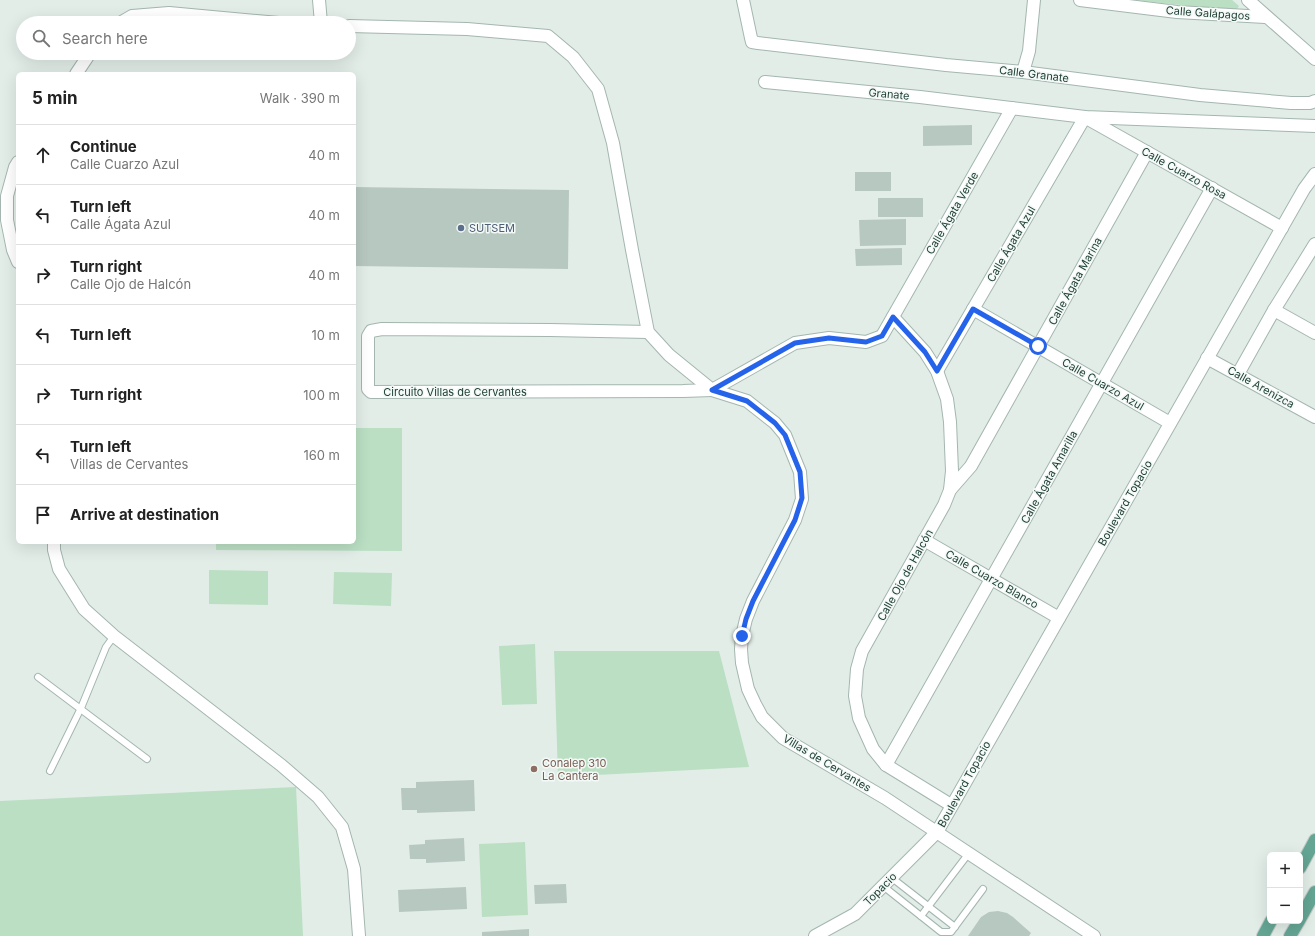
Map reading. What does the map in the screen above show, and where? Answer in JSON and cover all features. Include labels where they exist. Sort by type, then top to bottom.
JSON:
[{"type":"main road","points":[[1303,862],[1315,840]]},
{"type":"main road","points":[[1303,913],[1315,892]]},
{"type":"main road","points":[[1263,936],[1269,924]]},
{"type":"main road","points":[[1290,936],[1297,924]]},
{"type":"street","points":[[319,0],[320,16]]},
{"type":"street","name":"Calle Granate","points":[[743,0],[752,42],[946,65],[1023,72],[1200,95],[1290,103],[1310,103],[1315,101]]},
{"type":"street","points":[[1023,72],[1028,51],[1034,0]]},
{"type":"street","name":"Calle Galápagos","points":[[1080,0],[1177,12],[1265,17]]},
{"type":"street","points":[[1248,0],[1265,17],[1315,60]]},
{"type":"street","points":[[132,16],[169,13],[202,16]]},
{"type":"street","points":[[356,26],[467,29],[548,36],[573,57],[598,89],[613,143],[648,332]]},
{"type":"street","points":[[77,72],[85,60]]},
{"type":"street","name":"Granate","points":[[765,82],[920,97],[1012,108]]},
{"type":"street","points":[[1012,108],[1085,117],[1315,126]]},
{"type":"street","name":"Calle Ágata Verde","points":[[712,390],[795,343],[829,338],[866,342],[882,336],[1012,108]]},
{"type":"street","name":"Calle Cuarzo Rosa","points":[[1085,117],[1282,228]]},
{"type":"street","name":"Calle Ágata Azul","points":[[937,371],[1085,117]]},
{"type":"street","name":"Calle Ágata Marina","points":[[950,490],[971,466],[1147,152]]},
{"type":"street","points":[[16,165],[7,196],[7,220],[13,250],[16,257]]},
{"type":"street","name":"Boulevard Topacio","points":[[937,832],[951,805],[1304,188],[1315,174]]},
{"type":"street","name":"Calle Ágata Amarilla","points":[[886,765],[1212,188]]},
{"type":"street","points":[[1238,374],[1274,310],[1315,246]]},
{"type":"street","name":"Calle Cuarzo Azul","points":[[973,309],[1170,424]]},
{"type":"street","points":[[1274,310],[1315,333]]},
{"type":"street","name":"Calle Ojo de Halcón","points":[[893,317],[925,352],[937,371],[947,399],[950,422],[952,470],[950,490],[944,504],[862,651],[857,668],[855,696],[859,718],[874,749],[886,765],[951,805]]},
{"type":"street","name":"Circuito Villas de Cervantes","points":[[648,332],[456,329],[382,329],[372,331],[368,336],[368,389],[371,392],[712,390]]},
{"type":"street","name":"Villas de Cervantes","points":[[648,332],[669,355],[712,390],[747,401],[775,423],[785,435],[800,472],[802,498],[795,520],[753,601],[746,619],[742,636],[742,663],[748,689],[762,717],[783,738],[885,798],[1094,936]]},
{"type":"street","name":"Calle Arenizca","points":[[1207,358],[1315,417]]},
{"type":"street","name":"Calle Cuarzo Blanco","points":[[924,540],[1059,618]]},
{"type":"street","points":[[54,544],[59,569],[84,609],[114,636],[281,765],[318,797],[342,826],[354,869],[359,936]]},
{"type":"street","name":"Topacio","points":[[815,936],[855,914],[937,832]]},
{"type":"lane","points":[[50,771],[81,708],[106,647],[114,636]]},
{"type":"lane","points":[[38,677],[147,758]]},
{"type":"lane","points":[[921,916],[969,854]]},
{"type":"lane","points":[[892,878],[955,927]]},
{"type":"lane","points":[[883,886],[941,932],[951,932],[983,889]]},
{"type":"green space","points":[[1135,0],[1232,0],[1239,6],[1236,11]]},
{"type":"green space","points":[[356,428],[402,428],[402,551],[216,550],[216,544],[356,544]]},
{"type":"green space","points":[[209,570],[268,571],[268,605],[209,604]]},
{"type":"green space","points":[[334,572],[392,573],[391,606],[333,604]]},
{"type":"green space","points":[[535,644],[537,704],[502,705],[499,646]]},
{"type":"green space","points":[[554,651],[719,651],[749,767],[558,777]]},
{"type":"green space","points":[[296,787],[303,936],[0,936],[0,801]]},
{"type":"green space","points":[[525,842],[528,915],[482,917],[479,844]]},
{"type":"building","points":[[972,125],[972,145],[923,146],[923,126]]},
{"type":"building","points":[[855,172],[891,172],[891,191],[855,191]]},
{"type":"building","name":"SUTSEM","points":[[356,187],[569,190],[568,269],[356,266]]},
{"type":"building","points":[[878,198],[923,198],[923,217],[878,217]]},
{"type":"building","points":[[906,219],[906,245],[860,246],[859,220]]},
{"type":"building","points":[[902,248],[902,265],[856,266],[855,249]]},
{"type":"building","points":[[474,780],[475,811],[417,813],[417,810],[402,810],[401,788],[416,788],[416,782]]},
{"type":"building","points":[[464,838],[465,861],[426,863],[426,859],[410,859],[409,845],[425,844],[425,840]]},
{"type":"building","points":[[566,884],[567,903],[535,904],[534,885]]},
{"type":"building","points":[[466,887],[467,909],[399,912],[398,890]]},
{"type":"building","points":[[998,911],[1007,913],[1013,917],[1031,933],[1029,936],[968,936],[981,917],[989,912]]},
{"type":"building","points":[[529,929],[529,936],[482,936],[482,932]]},
{"type":"place","name":"SUTSEM","points":[[461,228]]},
{"type":"place","name":"Conalep 310 La Cantera","points":[[534,769]]},
{"type":"route","points":[[742,636],[746,619],[753,601],[795,520],[802,498],[800,472],[785,435],[775,423],[762,411],[747,401],[712,390],[795,343],[829,338],[866,342],[882,336],[893,317],[925,352],[937,371],[973,309],[1038,346]]}]
